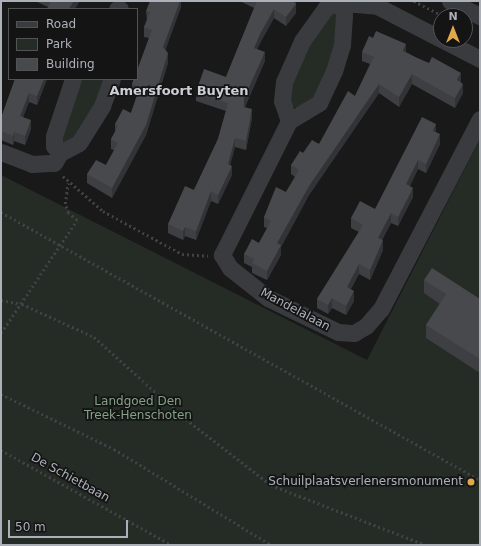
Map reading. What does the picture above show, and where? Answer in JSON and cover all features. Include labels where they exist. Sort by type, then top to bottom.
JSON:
[{"type":"street","points":[[450,1],[480,16]]},
{"type":"street","points":[[289,121],[282,101],[290,65],[327,6],[343,2],[377,6],[433,34]]},
{"type":"street","points":[[222,255],[289,121],[319,103],[328,84],[342,45],[343,2]]},
{"type":"street","points":[[459,48],[480,59]]},
{"type":"street","points":[[57,158],[54,136],[73,80]]},
{"type":"street","points":[[1,152],[22,163],[57,158],[79,143],[102,106],[112,80]]},
{"type":"street","name":"Mandelalaan","points":[[222,255],[230,268],[268,298],[338,332],[354,333],[366,326],[381,309],[480,119]]},
{"type":"path","points":[[414,1],[433,10]]},
{"type":"path","points":[[57,158],[68,183],[103,211],[182,254],[222,255]]},
{"type":"path","points":[[1,333],[61,247],[77,219],[68,213],[65,204],[68,183]]},
{"type":"path","points":[[1,212],[61,247],[480,480]]},
{"type":"path","points":[[1,300],[22,304],[94,337],[182,416],[271,485],[426,545]]},
{"type":"path","points":[[1,394],[114,449],[271,545]]},
{"type":"path","name":"De Schietbaan","points":[[1,450],[172,545]]},
{"type":"green space","points":[[337,8],[334,58],[308,108],[298,109],[288,104],[288,93],[309,41]]},
{"type":"green space","points":[[79,80],[106,80],[82,133],[60,145]]},
{"type":"green space","name":"Landgoed Den Treek-Henschoten","points":[[480,139],[480,545],[1,545],[1,175],[367,360]]},
{"type":"building","points":[[51,1],[74,1],[70,8],[48,8]]},
{"type":"building","points":[[150,1],[180,1],[163,47],[168,53],[146,125],[112,188],[87,174],[96,160],[106,165],[118,143],[111,139],[118,126],[115,124],[123,109],[131,113],[140,87],[132,84],[134,80],[138,80],[138,68],[152,30],[144,27],[150,12],[146,11]]},
{"type":"building","points":[[257,1],[292,1],[296,4],[286,17],[274,9],[260,34],[254,48],[265,52],[244,98],[244,107],[252,109],[246,141],[235,138],[228,164],[232,166],[218,195],[211,191],[196,231],[185,227],[183,231],[168,224],[185,186],[194,190],[218,139],[228,103],[196,92],[204,69],[226,77]]},
{"type":"building","points":[[376,31],[406,44],[403,51],[415,57],[429,63],[432,57],[461,73],[457,80],[463,84],[455,98],[412,74],[399,97],[379,84],[309,186],[277,243],[281,245],[267,271],[252,263],[254,259],[244,254],[252,239],[259,243],[271,221],[264,217],[276,187],[286,192],[299,170],[291,165],[300,151],[303,153],[312,140],[319,144],[348,91],[355,96],[374,57],[362,52],[369,36],[373,38]]},
{"type":"building","points":[[15,80],[44,80],[37,96],[29,93],[20,116],[31,120],[25,136],[14,132],[13,136],[1,131],[1,118]]},
{"type":"building","points":[[422,117],[436,124],[433,131],[440,134],[426,164],[418,160],[406,184],[413,188],[398,217],[391,213],[378,238],[383,240],[370,270],[359,264],[347,287],[354,291],[346,306],[332,298],[328,305],[317,299],[363,225],[351,218],[360,201],[375,209]]},
{"type":"building","points":[[432,268],[480,299],[480,359],[426,325],[446,294],[424,280]]},
{"type":"place","name":"Schuilplaatsverlenersmonument","points":[[471,482]]},
{"type":"district","name":"Amersfoort Buyten","points":[[179,91]]}]
